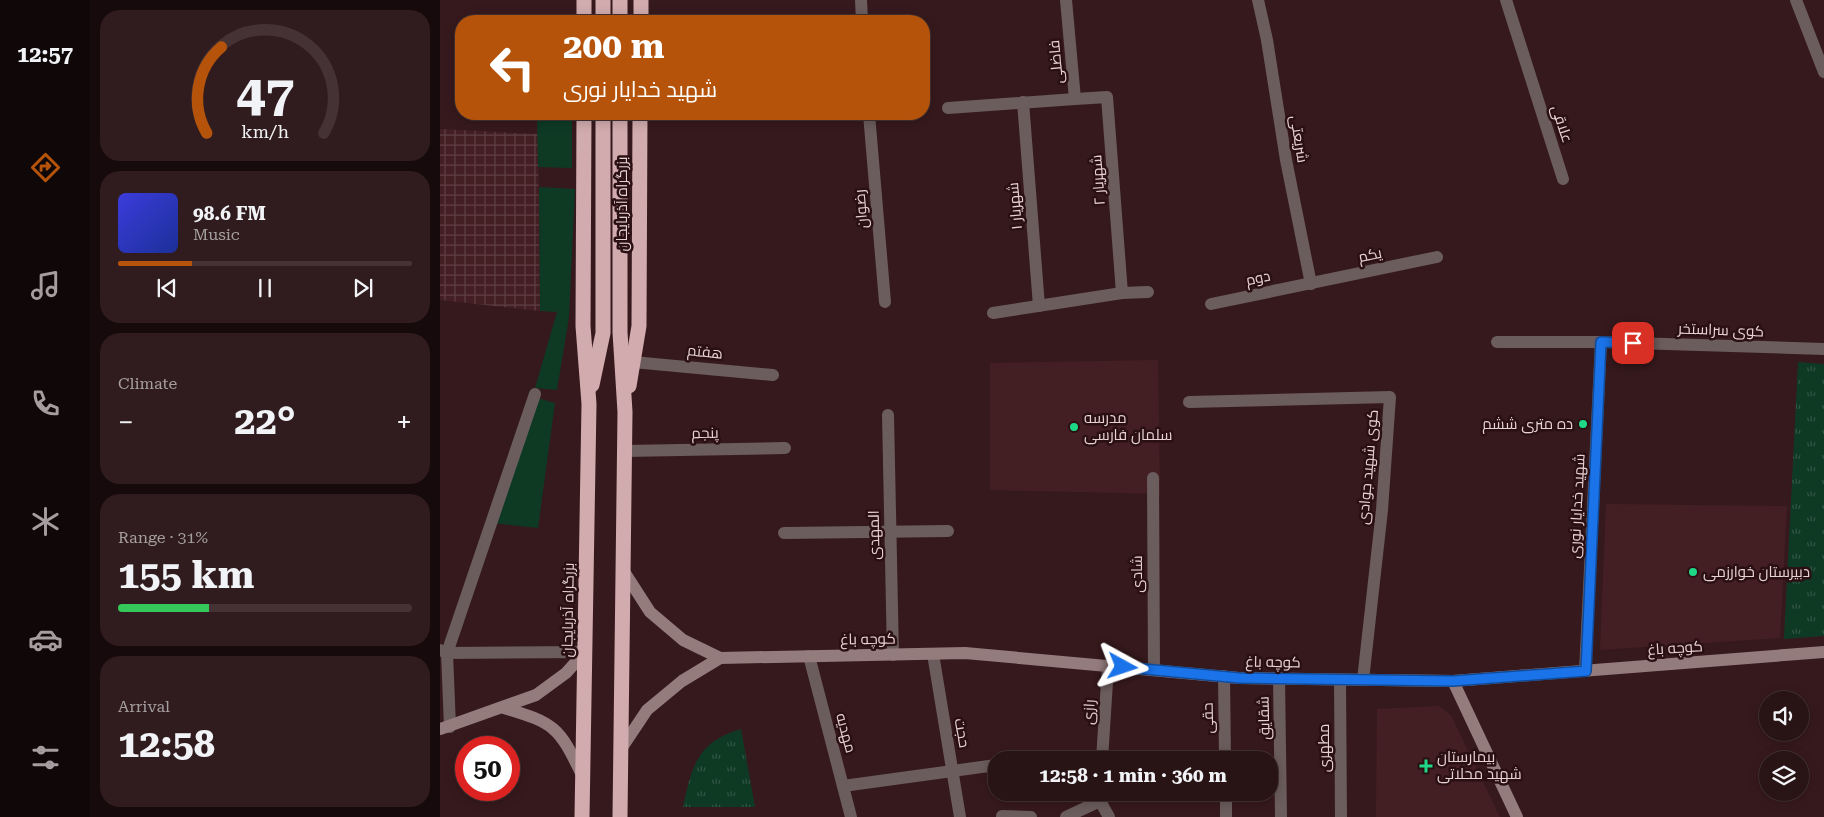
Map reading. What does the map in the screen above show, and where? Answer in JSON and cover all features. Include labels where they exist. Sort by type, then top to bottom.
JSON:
[{"type":"highway","points":[[584,0],[584,15]]},
{"type":"highway","points":[[603,0],[603,15]]},
{"type":"highway","points":[[620,0],[620,15]]},
{"type":"highway","points":[[641,0],[641,15]]},
{"type":"highway","name":"بزرگراه آذربایجان","points":[[582,817],[589,404],[583,326],[584,120]]},
{"type":"highway","name":"بزرگراه آذربایجان","points":[[589,404],[603,332],[603,120]]},
{"type":"highway","name":"بزرگراه آذربایجان","points":[[620,120],[620,332],[625,412],[620,817]]},
{"type":"highway","name":"بزرگراه آذربایجان","points":[[625,412],[639,326],[640,120]]},
{"type":"main road","points":[[623,570],[650,612],[683,640],[720,658]]},
{"type":"main road","points":[[445,728],[536,695],[566,673],[585,652]]},
{"type":"main road","name":"کوچه باغ","points":[[720,658],[965,653],[1224,676],[1453,681],[1824,652]]},
{"type":"main road","points":[[621,749],[647,710],[682,681],[720,658]]},
{"type":"main road","points":[[1453,681],[1517,817]]},
{"type":"main road","points":[[504,708],[549,724],[563,738],[583,777]]},
{"type":"street","points":[[860,0],[861,15]]},
{"type":"street","name":"فاضلی","points":[[948,108],[1075,99],[1066,0]]},
{"type":"street","name":"شریعتی","points":[[1258,0],[1267,40],[1286,160],[1311,284]]},
{"type":"street","name":"علاقی","points":[[1506,0],[1563,179]]},
{"type":"street","points":[[1796,0],[1824,72]]},
{"type":"street","name":"شهریار ۲","points":[[1075,99],[1107,97],[1122,293]]},
{"type":"street","name":"شهریار ۱","points":[[1023,102],[1040,306]]},
{"type":"street","name":"رضوان","points":[[870,120],[885,302]]},
{"type":"street","name":"یکم","points":[[1311,284],[1436,257]]},
{"type":"street","name":"دوم","points":[[1211,304],[1311,284]]},
{"type":"street","points":[[993,313],[1122,293],[1148,292]]},
{"type":"street","name":"کوی سراستخر","points":[[1497,342],[1601,342],[1824,349]]},
{"type":"street","name":"شهید خدایار نوری","points":[[1586,671],[1601,342]]},
{"type":"street","name":"هفتم","points":[[633,362],[773,375]]},
{"type":"street","points":[[445,728],[444,651],[535,394]]},
{"type":"street","name":"کوی شهید جوادی","points":[[1188,402],[1390,397],[1382,510],[1363,680]]},
{"type":"street","name":"المهدی","points":[[888,416],[893,655]]},
{"type":"street","name":"پنجم","points":[[625,451],[785,448]]},
{"type":"street","name":"شادی","points":[[1152,478],[1154,670]]},
{"type":"street","points":[[784,533],[948,530]]},
{"type":"street","points":[[444,651],[585,652]]},
{"type":"street","name":"حجت","points":[[932,654],[960,817]]},
{"type":"street","name":"مهدیه","points":[[809,656],[852,817]]},
{"type":"street","name":"رازی","points":[[1103,751],[1108,666]]},
{"type":"street","name":"حقی","points":[[1224,676],[1225,751]]},
{"type":"street","name":"شقایق","points":[[1280,678],[1281,817]]},
{"type":"street","name":"مطهری","points":[[1340,680],[1340,817]]},
{"type":"street","points":[[843,786],[988,766]]},
{"type":"street","points":[[1066,817],[1092,801]]},
{"type":"street","points":[[1102,801],[1109,817]]},
{"type":"street","points":[[1226,801],[1226,817]]},
{"type":"street","points":[[1002,816],[1031,817]]},
{"type":"shaded area","points":[[440,129],[538,134],[540,311],[440,300]]},
{"type":"shaded area","name":"مدرسه سلمان فارسی","points":[[1158,360],[1160,494],[990,490],[990,363]]},
{"type":"shaded area","name":"دبیرستان خوارزمی","points":[[1606,504],[1787,506],[1780,638],[1600,650]]},
{"type":"shaded area","name":"بیمارستان شهید محلاتی","points":[[1439,706],[1451,715],[1500,817],[1376,817],[1377,709]]},
{"type":"green space","points":[[537,120],[572,120],[572,168],[538,167]]},
{"type":"green space","points":[[539,187],[575,189],[569,317],[557,390],[535,388],[557,312],[540,311]]},
{"type":"green space","points":[[1798,362],[1824,364],[1824,636],[1784,639]]},
{"type":"green space","points":[[534,397],[555,403],[538,528],[492,523]]},
{"type":"green space","points":[[741,729],[755,807],[683,807],[690,779],[699,758],[715,741],[726,734]]},
{"type":"place","name":"ده متری ششم","points":[[1583,424]]},
{"type":"place","name":"مدرسه سلمان فارسی","points":[[1074,427]]},
{"type":"place","name":"دبیرستان خوارزمی","points":[[1693,572]]},
{"type":"place","name":"بیمارستان شهید محلاتی","points":[[1426,766]]},
{"type":"route","points":[[1123,667],[1239,678],[1453,681],[1586,671],[1601,342],[1633,343]]}]
